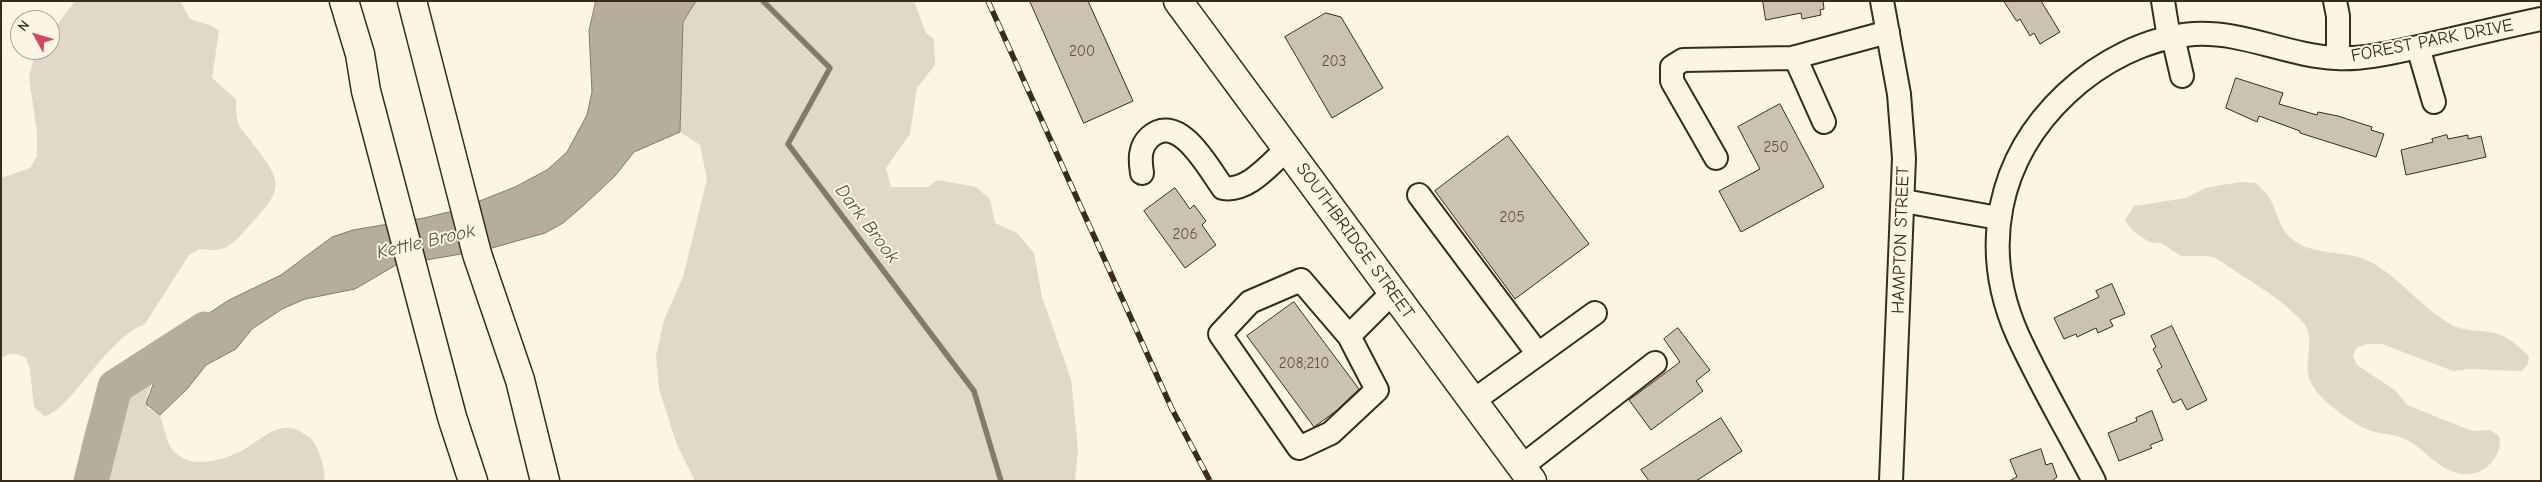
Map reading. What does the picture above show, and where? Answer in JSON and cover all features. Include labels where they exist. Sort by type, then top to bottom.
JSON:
[{"type":"main road","points":[[344,1],[360,54],[366,91],[452,417],[473,481]]},
{"type":"main road","points":[[412,1],[477,254],[520,380],[545,481]]},
{"type":"main road","name":"SOUTHBRIDGE STREET","points":[[1178,1],[1527,474]]},
{"type":"street","name":"HAMPTON STREET","points":[[1882,1],[1903,129],[1904,201],[1891,481]]},
{"type":"street","points":[[2163,1],[2182,76]]},
{"type":"street","points":[[2335,1],[2338,16],[2338,58]]},
{"type":"street","name":"FOREST PARK DRIVE","points":[[2094,481],[2018,335],[2001,278],[1997,238],[1998,218],[2002,199],[2016,161],[2033,131],[2056,103],[2111,61],[2145,44],[2171,37],[2215,34],[2256,40],[2319,56],[2357,58],[2418,47],[2541,19]]},
{"type":"street","points":[[1716,158],[1672,81],[1672,67],[1683,60],[1795,57],[1888,32]]},
{"type":"street","points":[[2418,47],[2434,102]]},
{"type":"street","points":[[1795,57],[1824,122]]},
{"type":"street","points":[[1142,173],[1140,159],[1143,145],[1151,136],[1161,131],[1173,131],[1188,140],[1223,188],[1232,189],[1247,184],[1287,149]]},
{"type":"street","points":[[1419,195],[1538,354]]},
{"type":"street","points":[[1904,201],[1998,218]]},
{"type":"street","points":[[1301,280],[1349,336],[1377,390],[1332,433],[1299,448],[1220,334],[1250,302],[1301,280]]},
{"type":"street","points":[[1349,336],[1393,292]]},
{"type":"street","points":[[1473,401],[1595,313]]},
{"type":"street","points":[[1527,474],[1656,363]]},
{"type":"shaded area","points":[[75,1],[180,1],[190,19],[212,26],[219,31],[212,78],[236,99],[239,126],[271,169],[276,187],[268,204],[233,243],[222,249],[200,249],[189,255],[145,324],[117,343],[65,402],[44,416],[34,407],[30,369],[26,358],[13,354],[1,358],[1,178],[30,168],[37,156],[37,133],[29,77],[34,60],[60,60],[60,21]]},
{"type":"shaded area","points":[[696,1],[914,1],[926,33],[934,39],[935,65],[917,88],[910,134],[886,168],[891,187],[928,187],[938,180],[976,187],[990,199],[995,223],[1017,233],[1034,253],[1042,297],[1071,379],[1078,450],[1075,481],[695,481],[677,445],[659,389],[656,356],[664,320],[683,277],[707,179],[700,145],[680,132],[683,22]]},
{"type":"shaded area","points":[[2240,182],[2256,183],[2265,192],[2272,202],[2284,231],[2301,245],[2369,261],[2380,267],[2427,307],[2453,326],[2501,335],[2529,356],[2528,364],[2522,371],[2470,369],[2453,371],[2382,344],[2367,344],[2356,348],[2353,356],[2357,365],[2396,391],[2407,405],[2472,431],[2490,430],[2499,436],[2499,448],[2490,464],[2475,473],[2455,473],[2439,464],[2404,438],[2366,429],[2351,421],[2327,402],[2311,383],[2308,375],[2309,335],[2307,328],[2283,303],[2216,258],[2208,256],[2181,256],[2161,243],[2149,242],[2132,230],[2125,220],[2134,206],[2186,198],[2205,188]]},
{"type":"shaded area","points":[[136,364],[158,370],[148,393],[148,408],[160,415],[169,444],[182,458],[200,462],[228,457],[276,430],[293,428],[314,442],[322,462],[324,481],[76,481],[85,430],[99,394],[109,380],[121,369]]},
{"type":"water","points":[[596,1],[696,1],[683,22],[680,132],[634,152],[615,176],[584,205],[563,223],[545,233],[485,250],[396,265],[355,289],[305,299],[282,309],[252,329],[236,349],[206,365],[188,388],[160,415],[146,404],[166,349],[197,321],[229,300],[281,275],[332,237],[353,230],[424,218],[457,210],[515,187],[547,170],[567,152],[587,115],[592,92],[589,31]]},
{"type":"building","points":[[1030,1],[1088,1],[1133,101],[1084,123]]},
{"type":"building","points":[[1763,1],[1823,1],[1824,9],[1820,10],[1821,15],[1802,19],[1801,13],[1766,20]]},
{"type":"building","points":[[2004,1],[2041,1],[2060,32],[2040,44],[2034,33],[2030,36],[2020,19],[2017,21]]},
{"type":"building","points":[[1326,13],[1341,17],[1383,88],[1332,118],[1285,37]]},
{"type":"building","points":[[2236,78],[2283,93],[2279,104],[2317,115],[2318,112],[2338,116],[2372,127],[2371,130],[2384,134],[2376,157],[2300,133],[2300,131],[2259,116],[2257,122],[2226,108]]},
{"type":"building","points":[[1780,104],[1824,187],[1741,232],[1719,191],[1760,169],[1738,127]]},
{"type":"building","points":[[2447,135],[2448,139],[2468,135],[2468,139],[2481,136],[2486,157],[2406,175],[2401,150],[2433,142],[2432,139]]},
{"type":"building","points":[[1508,136],[1589,244],[1515,299],[1435,191]]},
{"type":"building","points":[[1175,188],[1190,209],[1194,205],[1206,221],[1202,225],[1216,245],[1185,268],[1144,211]]},
{"type":"building","points":[[2112,284],[2125,314],[2110,320],[2113,326],[2098,333],[2096,328],[2077,337],[2076,334],[2064,339],[2054,318],[2099,297],[2096,291]]},
{"type":"building","points":[[1294,302],[1359,389],[1336,411],[1314,427],[1247,336]]},
{"type":"building","points":[[2172,326],[2207,400],[2187,410],[2181,399],[2173,403],[2157,370],[2162,367],[2153,349],[2156,347],[2151,336]]},
{"type":"building","points":[[1678,328],[1710,370],[1696,381],[1703,391],[1651,430],[1629,400],[1680,362],[1664,339]]},
{"type":"building","points":[[2152,411],[2163,440],[2150,445],[2152,448],[2119,461],[2108,433],[2137,421],[2136,418]]},
{"type":"building","points":[[1721,418],[1742,451],[1696,481],[1649,481],[1641,470]]},
{"type":"building","points":[[2041,449],[2046,465],[2052,463],[2057,477],[2052,481],[2009,481],[2017,477],[2010,460]]},
{"type":"waterway","name":"Dark Brook","points":[[763,1],[830,68],[788,144],[974,391],[1001,481]]},
{"type":"waterway","name":"Kettle Brook","points":[[91,481],[115,387],[205,329]]},
{"type":"railway","points":[[988,1],[1172,409],[1210,481]]}]
